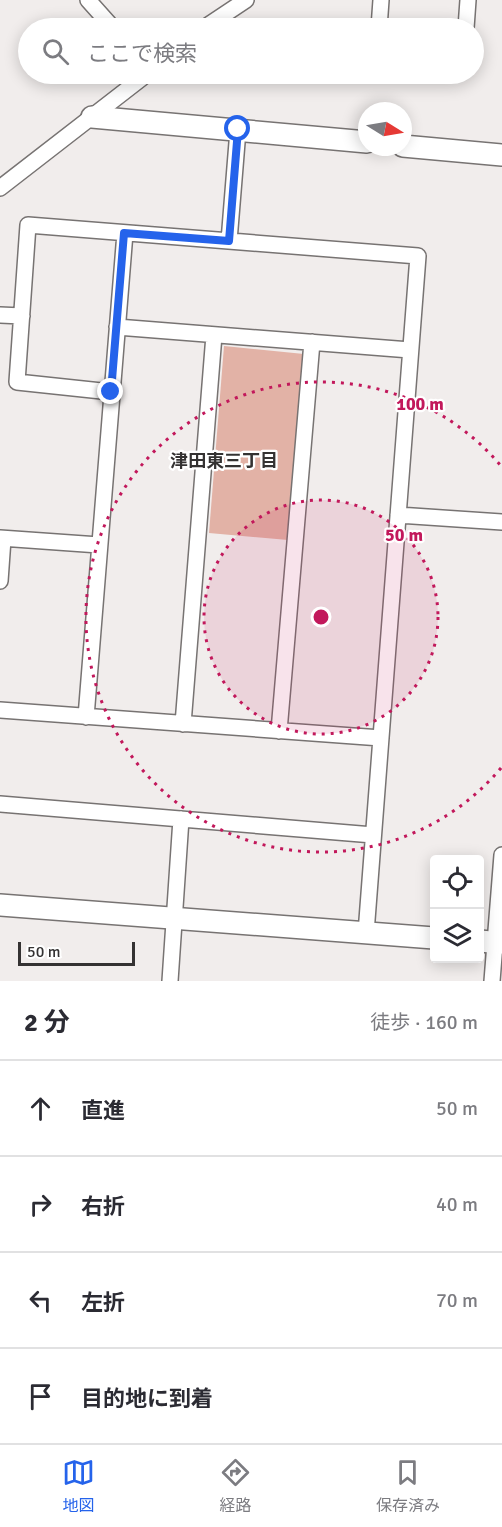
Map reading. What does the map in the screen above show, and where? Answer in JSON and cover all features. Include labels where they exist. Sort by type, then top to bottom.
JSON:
[{"type":"street","points":[[88,0],[104,18]]},
{"type":"street","points":[[219,18],[246,0]]},
{"type":"street","points":[[380,18],[381,0]]},
{"type":"street","points":[[467,18],[468,0]]},
{"type":"street","points":[[0,188],[134,84]]},
{"type":"street","points":[[92,117],[358,141]]},
{"type":"street","points":[[229,241],[238,129]]},
{"type":"street","points":[[412,147],[502,155]]},
{"type":"street","points":[[111,392],[17,382],[28,225],[418,256],[366,933]]},
{"type":"street","points":[[86,717],[124,233]]},
{"type":"street","points":[[0,315],[22,316]]},
{"type":"street","points":[[117,327],[410,350]]},
{"type":"street","points":[[183,724],[214,335]]},
{"type":"street","points":[[279,731],[312,342]]},
{"type":"street","points":[[398,515],[502,522]]},
{"type":"street","points":[[0,581],[2,539],[99,545]]},
{"type":"street","points":[[0,710],[381,738]]},
{"type":"street","points":[[0,804],[374,835]]},
{"type":"street","points":[[170,981],[181,819]]},
{"type":"street","points":[[492,981],[492,942],[502,855]]},
{"type":"street","points":[[0,905],[430,938]]},
{"type":"shaded area","points":[[224,346],[304,354],[288,540],[209,533]]},
{"type":"district","name":"津田東三丁目","points":[[224,461]]},
{"type":"route","points":[[111,392],[124,233],[229,241],[238,129]]}]
